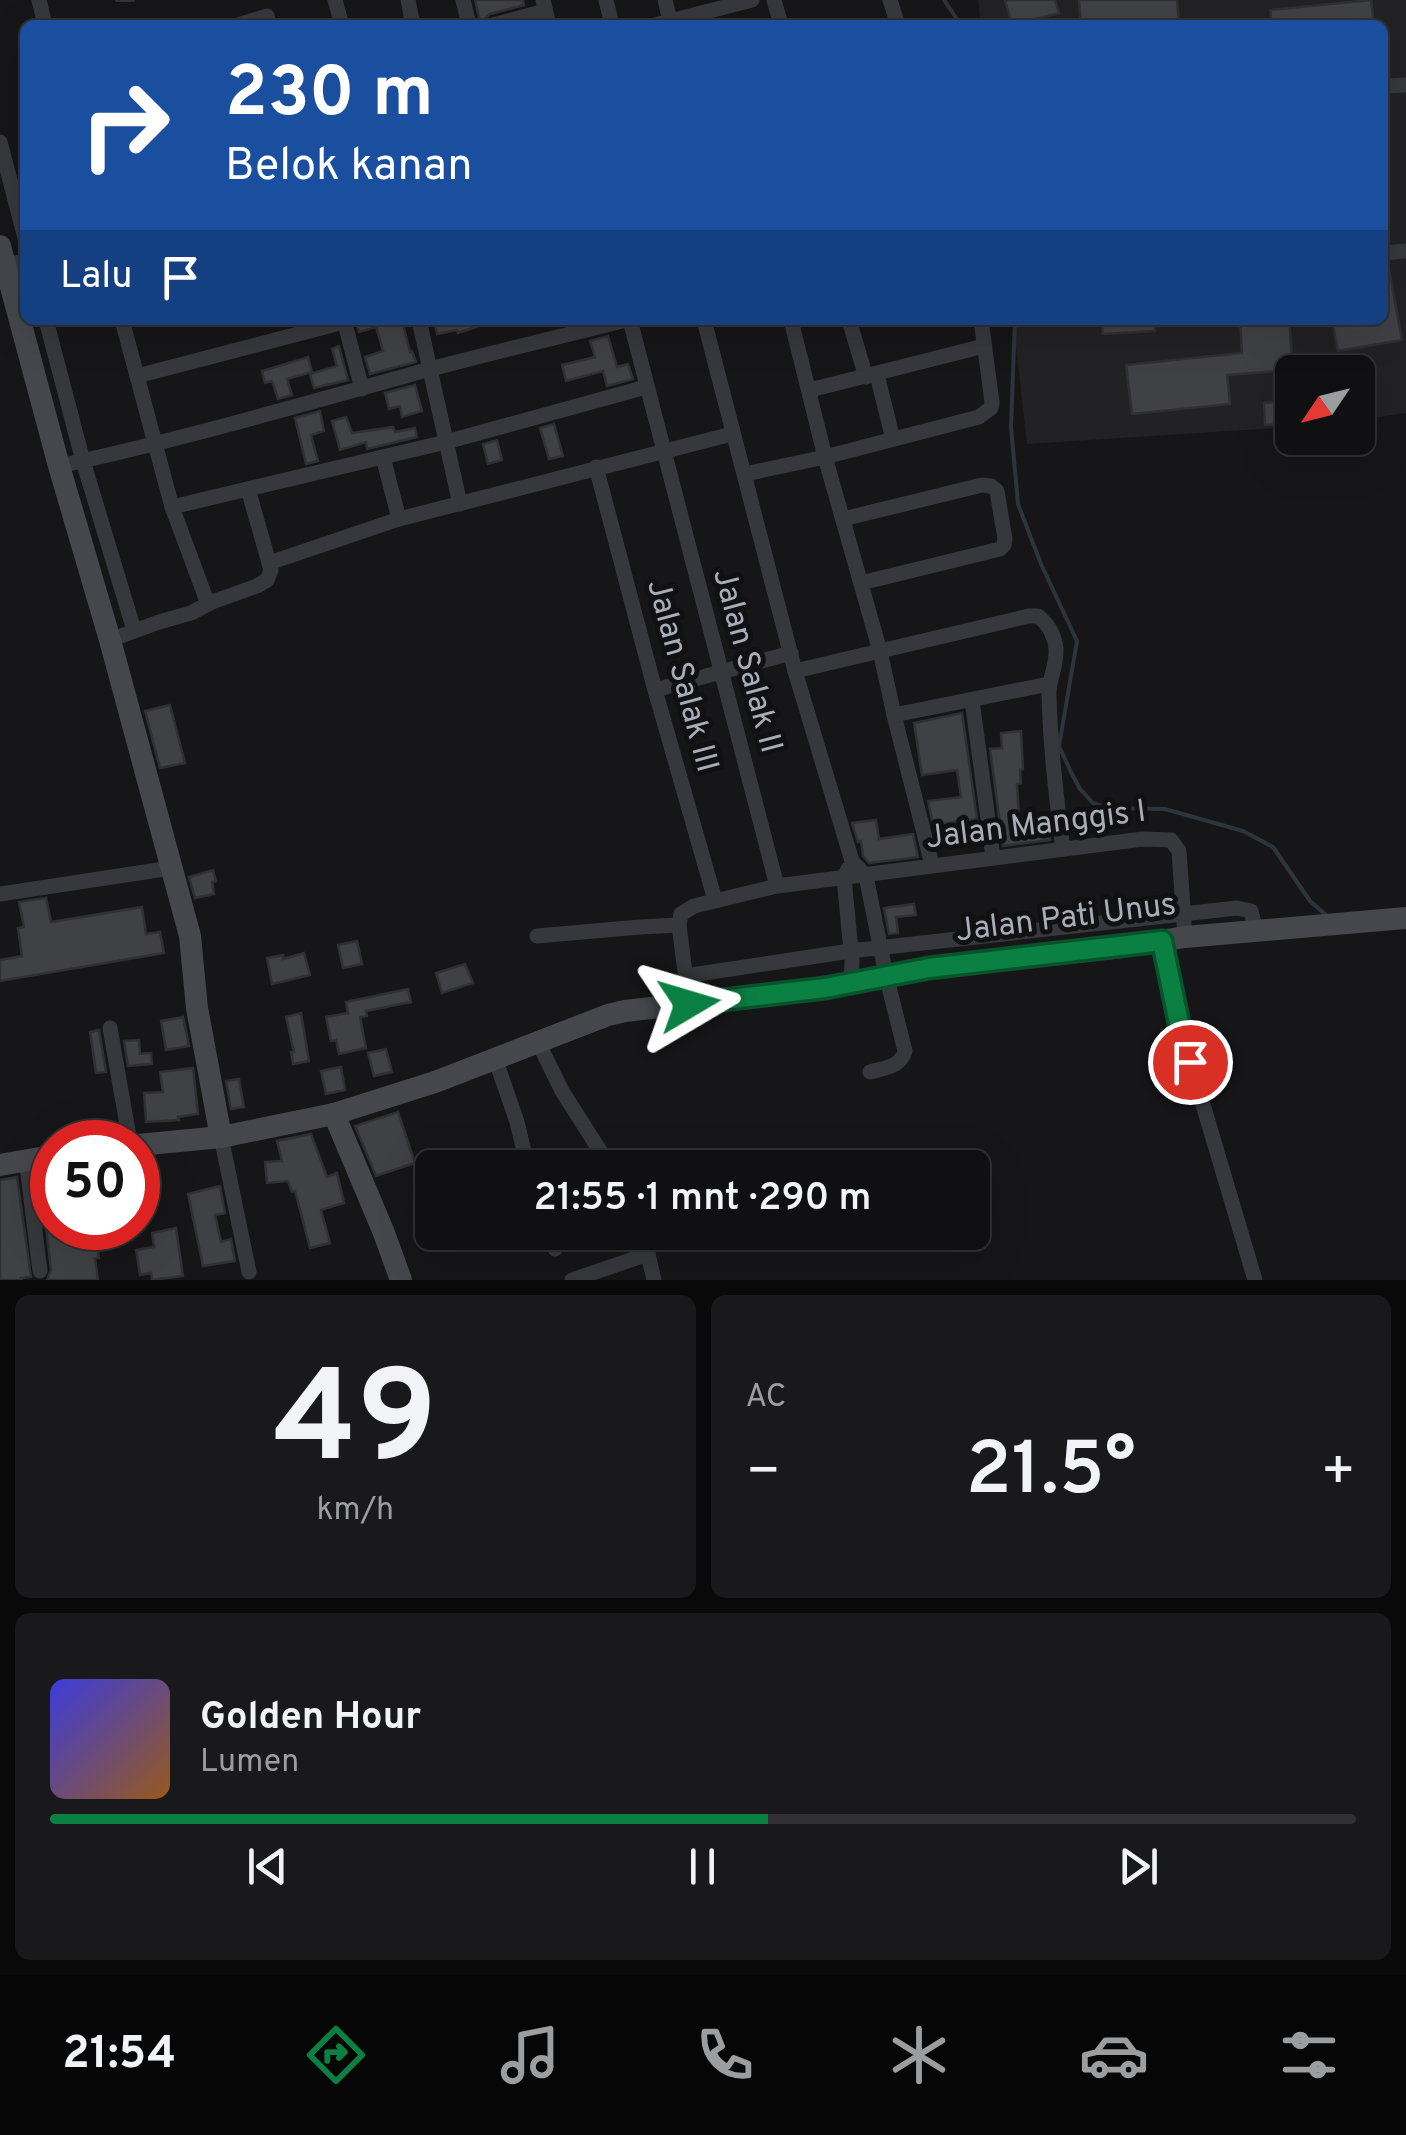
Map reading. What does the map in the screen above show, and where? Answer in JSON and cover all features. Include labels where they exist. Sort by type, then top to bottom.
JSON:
[{"type":"main road","points":[[10,257],[20,300]]},
{"type":"main road","points":[[26,325],[59,466],[190,936],[220,1137]]},
{"type":"main road","name":"Jalan Pati Unus","points":[[160,1143],[220,1137],[334,1114],[687,990],[884,962],[1180,929],[1406,918]]},
{"type":"main road","points":[[334,1114],[401,1280]]},
{"type":"main road","points":[[0,1165],[30,1159]]},
{"type":"street","points":[[672,20],[722,4],[752,0]]},
{"type":"street","points":[[513,20],[546,12]]},
{"type":"street","points":[[0,142],[20,219]]},
{"type":"street","points":[[47,325],[134,630]]},
{"type":"street","points":[[123,325],[172,506],[208,604]]},
{"type":"street","points":[[136,376],[329,325]]},
{"type":"street","points":[[345,325],[362,389]]},
{"type":"street","points":[[420,325],[460,504]]},
{"type":"street","points":[[59,466],[157,444],[588,325]]},
{"type":"street","name":"Jalan Salak II","points":[[629,325],[776,886]]},
{"type":"street","points":[[705,325],[795,671],[852,861],[866,876],[905,1051],[903,1058],[892,1066],[870,1072]]},
{"type":"street","points":[[792,325],[825,458],[880,650],[932,865]]},
{"type":"street","points":[[856,325],[893,439]]},
{"type":"street","points":[[745,474],[825,458],[986,413],[992,402],[982,325]]},
{"type":"street","points":[[810,390],[984,346]]},
{"type":"street","points":[[172,506],[446,442],[646,388]]},
{"type":"street","points":[[269,563],[399,519],[732,434]]},
{"type":"street","points":[[383,456],[399,519]]},
{"type":"street","name":"Jalan Salak III","points":[[596,467],[715,900]]},
{"type":"street","points":[[843,520],[982,486],[997,491],[1006,539],[1000,549],[861,583]]},
{"type":"street","points":[[110,640],[191,614],[262,584],[270,574],[269,563],[248,489]]},
{"type":"street","points":[[795,671],[1038,616],[1052,632],[1056,648],[1049,684],[1052,764],[1063,848]]},
{"type":"street","points":[[655,690],[790,653]]},
{"type":"street","points":[[894,715],[1049,684]]},
{"type":"street","points":[[972,700],[993,857]]},
{"type":"street","name":"Jalan Manggis I","points":[[715,900],[776,886],[932,865],[1143,839],[1171,840],[1179,851],[1180,929]]},
{"type":"street","points":[[851,967],[844,878],[852,861]]},
{"type":"street","points":[[0,894],[170,868]]},
{"type":"street","points":[[715,900],[681,914],[687,990],[884,962],[1180,929],[1180,1028],[1255,1280]]},
{"type":"street","points":[[537,936],[679,926]]},
{"type":"street","points":[[110,1028],[126,1120]]},
{"type":"street","points":[[538,1042],[562,1091],[600,1150]]},
{"type":"street","points":[[495,1058],[523,1150]]},
{"type":"street","points":[[220,1137],[249,1272]]},
{"type":"street","points":[[26,1159],[40,1271]]},
{"type":"street","points":[[647,1250],[654,1280]]},
{"type":"street","points":[[572,1280],[648,1254]]},
{"type":"shaded area","points":[[978,0],[1406,0],[1406,413],[1375,418],[1375,355],[1275,355],[1275,428],[1027,444],[1014,325],[1388,325],[1388,20],[980,20]]},
{"type":"building","points":[[475,0],[523,0],[524,5],[480,20]]},
{"type":"building","points":[[1005,0],[1055,0],[1059,13],[1032,20],[1011,20]]},
{"type":"building","points":[[1079,0],[1177,0],[1179,20],[1081,20]]},
{"type":"building","points":[[1371,0],[1373,20],[1271,20],[1270,10]]},
{"type":"building","points":[[1388,264],[1402,340],[1338,351],[1333,325],[1388,325]]},
{"type":"building","points":[[357,325],[403,325],[416,362],[370,374],[365,357],[383,351],[376,327],[359,332]]},
{"type":"building","points":[[435,325],[482,325],[458,333],[457,330],[437,334]]},
{"type":"building","points":[[1102,325],[1155,325],[1155,331],[1103,334]]},
{"type":"building","points":[[1240,325],[1289,325],[1292,355],[1275,355],[1275,371],[1227,375],[1230,404],[1132,414],[1126,365],[1242,353]]},
{"type":"building","points":[[608,336],[617,367],[628,364],[633,379],[607,386],[603,371],[566,381],[562,365],[595,357],[590,341]]},
{"type":"building","points":[[339,346],[348,380],[314,388],[310,374],[337,366],[332,349]]},
{"type":"building","points":[[308,357],[312,372],[287,379],[292,395],[278,399],[272,381],[265,383],[262,371]]},
{"type":"building","points":[[415,385],[422,411],[402,417],[400,406],[389,409],[385,393]]},
{"type":"building","points":[[1264,403],[1275,403],[1275,425],[1265,425]]},
{"type":"building","points":[[320,411],[324,431],[311,435],[318,461],[306,464],[295,418]]},
{"type":"building","points":[[346,417],[352,433],[415,428],[417,437],[367,449],[366,442],[340,450],[332,421]]},
{"type":"building","points":[[554,424],[563,456],[549,459],[540,428]]},
{"type":"building","points":[[497,440],[502,460],[488,464],[483,444]]},
{"type":"building","points":[[170,705],[185,763],[160,768],[145,711]]},
{"type":"building","points":[[962,713],[977,819],[933,825],[928,801],[961,797],[957,770],[922,775],[914,723]]},
{"type":"building","points":[[1021,731],[1019,818],[1031,817],[1032,828],[1049,826],[1050,840],[1003,846],[990,749],[1002,748],[1001,733]]},
{"type":"building","points":[[876,820],[879,839],[913,834],[918,857],[869,863],[852,823]]},
{"type":"building","points":[[213,870],[214,894],[195,898],[189,877]]},
{"type":"building","points":[[46,898],[51,922],[142,907],[146,934],[160,932],[164,953],[0,981],[0,960],[22,956],[18,928],[24,927],[19,902]]},
{"type":"building","points":[[914,904],[916,915],[896,917],[898,933],[889,934],[884,908]]},
{"type":"building","points":[[357,941],[362,964],[343,968],[338,945]]},
{"type":"building","points":[[304,953],[310,975],[272,984],[267,958],[283,955],[283,959]]},
{"type":"building","points":[[465,964],[473,983],[442,993],[436,973]]},
{"type":"building","points":[[408,989],[411,1002],[366,1011],[367,1016],[360,1017],[366,1048],[339,1054],[336,1040],[331,1041],[326,1017],[348,1013],[346,1002]]},
{"type":"building","points":[[301,1013],[309,1061],[293,1064],[286,1017]]},
{"type":"building","points":[[183,1017],[189,1046],[166,1050],[161,1021]]},
{"type":"building","points":[[99,1030],[106,1072],[96,1073],[90,1032]]},
{"type":"building","points":[[139,1040],[140,1054],[151,1053],[152,1064],[128,1066],[124,1041]]},
{"type":"building","points":[[386,1049],[392,1072],[374,1076],[368,1053]]},
{"type":"building","points":[[341,1067],[345,1090],[326,1094],[321,1071]]},
{"type":"building","points":[[193,1068],[198,1114],[178,1117],[179,1120],[146,1120],[144,1093],[163,1092],[160,1072]]},
{"type":"building","points":[[239,1079],[244,1107],[231,1109],[226,1081]]},
{"type":"building","points":[[398,1112],[415,1163],[376,1176],[355,1126]]},
{"type":"building","points":[[311,1134],[327,1177],[337,1173],[344,1203],[321,1210],[330,1243],[310,1248],[295,1191],[292,1192],[288,1181],[267,1183],[265,1162],[282,1161],[277,1141]]},
{"type":"building","points":[[17,1177],[31,1277],[0,1280],[0,1180]]},
{"type":"building","points":[[220,1186],[225,1213],[215,1215],[221,1242],[231,1239],[235,1261],[203,1266],[188,1194]]},
{"type":"building","points":[[176,1228],[183,1276],[152,1280],[151,1273],[140,1275],[136,1250],[160,1250],[160,1231]]},
{"type":"building","points":[[49,1250],[98,1250],[98,1280],[47,1280],[51,1270]]},
{"type":"waterway","points":[[117,0],[133,0]]},
{"type":"waterway","points":[[944,0],[958,20]]},
{"type":"waterway","points":[[1015,325],[1011,427],[1018,504],[1077,641],[1059,746],[1071,772],[1093,803],[1108,808],[1165,809],[1243,831],[1273,847],[1310,901],[1327,916]]},
{"type":"route","points":[[689,1004],[825,988],[929,968],[1162,941],[1190,1062]]}]
